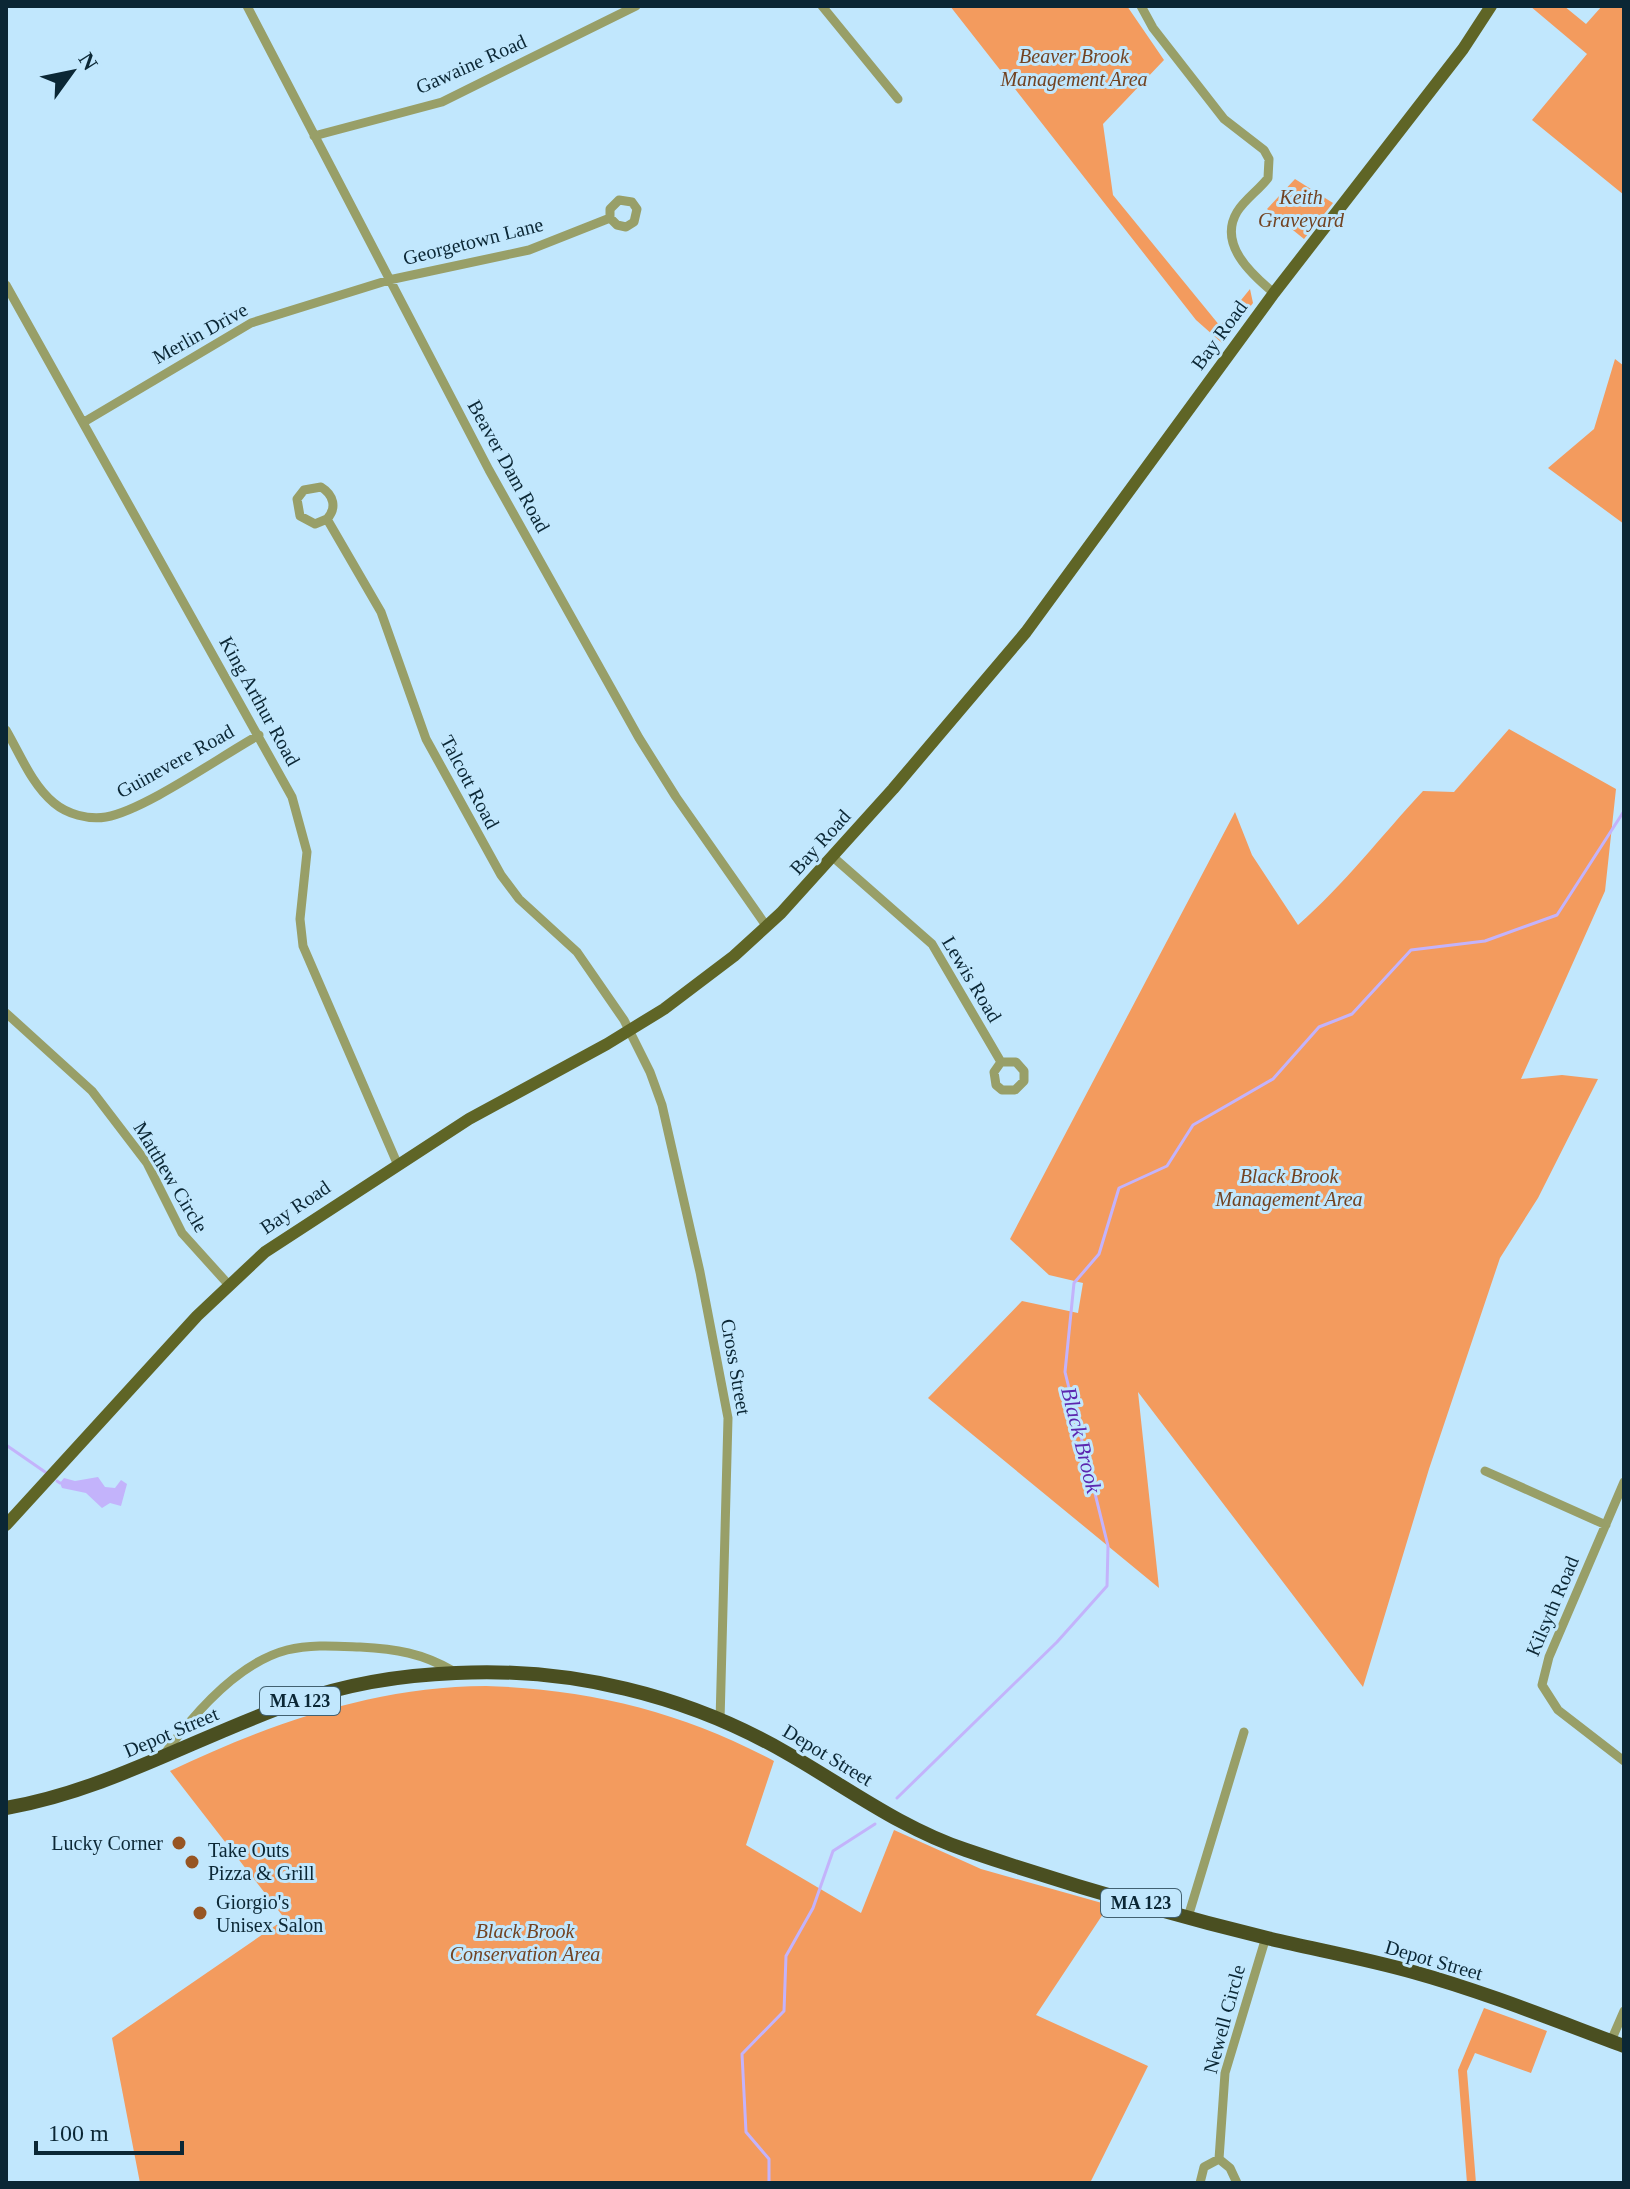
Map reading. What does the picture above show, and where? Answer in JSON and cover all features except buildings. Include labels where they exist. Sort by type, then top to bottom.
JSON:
[{"type":"highway","name":"Depot Street","points":[[6,1808],[76,1792],[319,1694],[390,1679],[456,1673],[531,1673],[588,1681],[666,1699],[720,1721],[783,1750],[926,1834],[999,1861],[1188,1917],[1412,1972],[1618,2044]]},
{"type":"main road","name":"Bay Road","points":[[6,1525],[228,1284],[290,1233],[492,1105],[630,1031],[677,1000],[767,927],[833,857],[1026,632],[1274,293],[1463,49],[1491,6]]},
{"type":"street","name":"Beaver Dam Road","points":[[247,6],[489,470],[654,763],[767,927]]},
{"type":"street","name":"Gawaine Road","points":[[314,136],[442,102],[636,6]]},
{"type":"street","points":[[822,6],[898,99]]},
{"type":"street","points":[[1141,6],[1153,28],[1214,106],[1237,130],[1257,142],[1269,159],[1268,178],[1238,211],[1232,230],[1233,243],[1244,263],[1274,293]]},
{"type":"street","name":"Georgetown Lane","points":[[389,280],[529,250],[610,218]]},
{"type":"street","name":"Merlin Drive","points":[[84,422],[243,326],[389,280]]},
{"type":"street","name":"King Arthur Road","points":[[6,285],[287,785],[304,831],[307,862],[301,928],[308,962],[397,1163]]},
{"type":"street","name":"Talcott Road","points":[[321,487],[331,496],[333,508],[327,519],[315,524],[300,516],[297,499],[304,490],[321,487]]},
{"type":"street","name":"Talcott Road","points":[[327,519],[381,612],[426,739],[501,875],[519,899],[570,944],[630,1031]]},
{"type":"street","name":"Guinevere Road","points":[[6,730],[53,802],[73,814],[94,817],[116,814],[138,805],[259,735]]},
{"type":"street","name":"Lewis Road","points":[[833,857],[932,944],[1001,1062]]},
{"type":"street","name":"Matthew Circle","points":[[6,1013],[10,1024],[92,1091],[147,1163],[182,1233],[228,1284]]},
{"type":"street","name":"Cross Street","points":[[630,1031],[650,1072],[669,1133],[727,1408],[720,1721]]},
{"type":"street","points":[[1485,1471],[1606,1525]]},
{"type":"street","name":"Kilsyth Road","points":[[1624,1482],[1549,1657],[1542,1685],[1558,1710],[1624,1761]]},
{"type":"street","points":[[161,1758],[196,1715],[238,1676],[283,1651],[307,1646],[394,1649],[425,1654],[456,1673]]},
{"type":"street","points":[[1188,1917],[1244,1732]]},
{"type":"street","name":"Newell Circle","points":[[1219,2159],[1225,2073],[1266,1937]]},
{"type":"street","points":[[1618,2044],[1624,2011]]},
{"type":"street","points":[[1200,2183],[1204,2167],[1219,2159],[1230,2168],[1237,2183]]},
{"type":"green space","name":"Beaver Brook Management Area","points":[[950,6],[1127,6],[1164,60],[1103,124],[1113,195],[1220,326],[1250,289],[1253,303],[1222,343],[1196,320]]},
{"type":"green space","points":[[1530,6],[1564,6],[1586,24],[1602,6],[1624,6],[1624,195],[1532,120],[1587,54]]},
{"type":"green space","name":"Keith Graveyard","points":[[1295,179],[1333,203],[1304,239],[1267,209]]},
{"type":"green space","points":[[1615,359],[1624,366],[1624,524],[1548,468],[1594,429]]},
{"type":"green space","name":"Black Brook Management Area","points":[[1509,729],[1616,789],[1605,891],[1521,1079],[1562,1075],[1598,1079],[1538,1198],[1500,1258],[1429,1469],[1363,1687],[1138,1392],[1159,1588],[928,1398],[1022,1301],[1078,1313],[1083,1283],[1049,1275],[1010,1239],[1235,812],[1252,855],[1298,925],[1347,876],[1423,791],[1454,792]]},
{"type":"green space","name":"Black Brook Conservation Area","points":[[486,1686],[561,1692],[634,1706],[705,1729],[774,1761],[746,1845],[861,1913],[894,1830],[981,1869],[1109,1905],[1036,2015],[1148,2066],[1090,2183],[140,2183],[112,2038],[285,1919],[170,1771],[246,1738],[324,1711],[403,1693]]},
{"type":"green space","points":[[1484,2008],[1547,2031],[1531,2073],[1475,2053],[1467,2071],[1476,2183],[1467,2183],[1458,2070]]},
{"type":"shaded area","points":[[98,1477],[105,1487],[115,1488],[121,1480],[127,1484],[121,1506],[110,1503],[102,1508],[86,1493],[62,1488],[60,1483],[64,1478],[75,1481]]},
{"type":"waterway","name":"Black Brook","points":[[897,1798],[1057,1642],[1107,1586],[1108,1546],[1065,1372],[1074,1283],[1099,1254],[1119,1188],[1167,1166],[1193,1125],[1273,1079],[1319,1027],[1352,1014],[1411,950],[1485,941],[1557,915],[1624,811]]},
{"type":"waterway","points":[[6,1445],[48,1474]]},
{"type":"waterway","name":"Black Brook","points":[[769,2183],[769,2159],[746,2132],[742,2054],[784,2011],[786,1956],[813,1908],[833,1851],[875,1824]]},
{"type":"place","name":"Lucky Corner","points":[[179,1843]]},
{"type":"place","name":"Take Outs Pizza & Grill","points":[[192,1862]]},
{"type":"place","name":"Giorgio's Unisex Salon","points":[[200,1913]]}]
